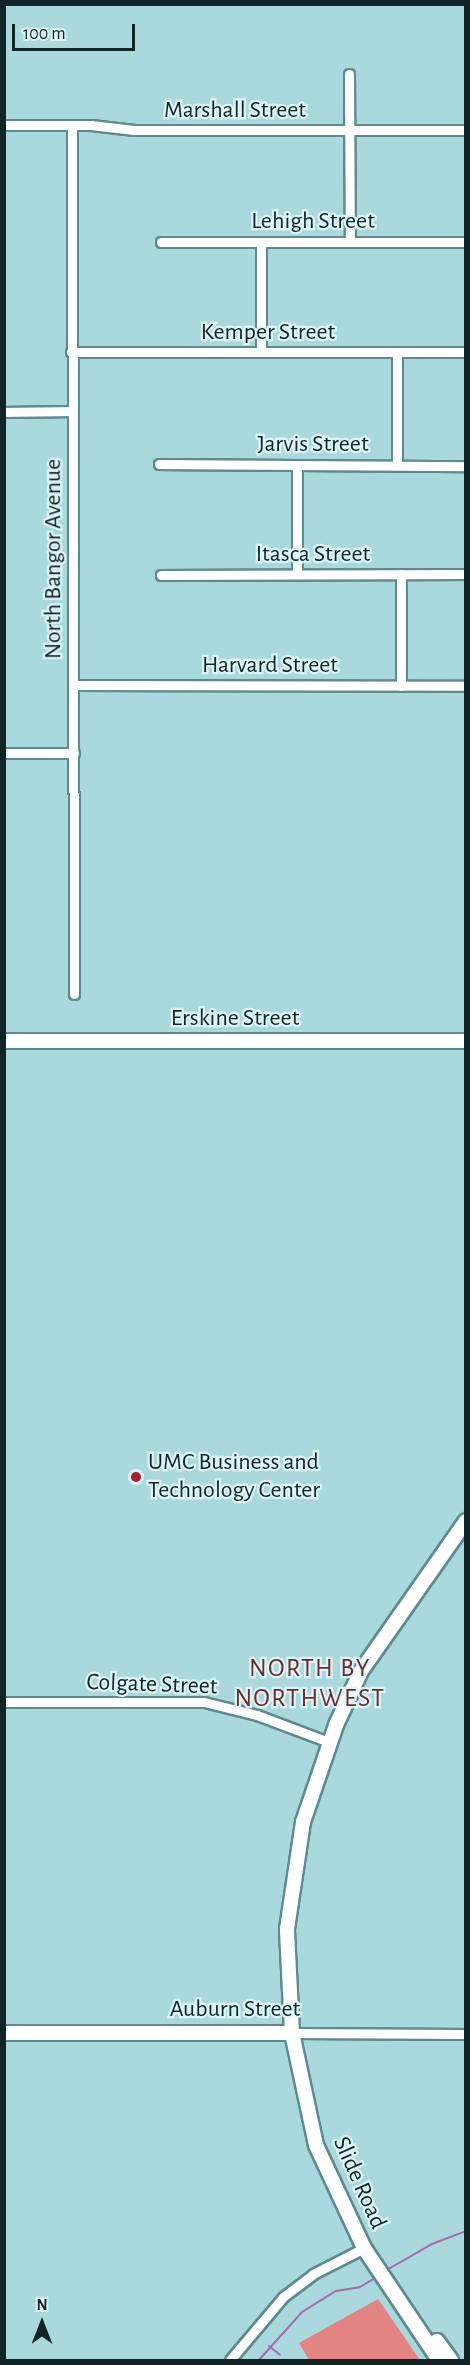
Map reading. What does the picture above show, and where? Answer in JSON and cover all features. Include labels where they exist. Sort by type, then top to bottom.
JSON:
[{"type":"main road","name":"Erskine Street","points":[[4,1041],[465,1041]]},
{"type":"main road","name":"Slide Road","points":[[439,2361],[426,2343],[425,2334],[367,2252],[316,2145],[292,2033],[287,1929],[292,1877],[303,1821],[328,1742],[361,1671],[465,1521]]},
{"type":"main road","name":"Auburn Street","points":[[4,2033],[292,2033]]},
{"type":"main road","name":"Slide Road","points":[[425,2334],[434,2338],[451,2361]]},
{"type":"street","points":[[349,74],[350,242]]},
{"type":"street","name":"Marshall Street","points":[[4,125],[72,125],[134,130],[465,130]]},
{"type":"street","name":"North Bangor Avenue","points":[[72,125],[74,994]]},
{"type":"street","name":"Lehigh Street","points":[[161,242],[465,242]]},
{"type":"street","points":[[261,242],[261,352]]},
{"type":"street","name":"Kemper Street","points":[[71,352],[465,352]]},
{"type":"street","points":[[397,352],[398,465]]},
{"type":"street","points":[[4,412],[72,411]]},
{"type":"street","name":"Jarvis Street","points":[[159,464],[465,466]]},
{"type":"street","points":[[297,465],[297,574]]},
{"type":"street","points":[[401,574],[401,686]]},
{"type":"street","name":"Itasca Street","points":[[161,575],[465,574]]},
{"type":"street","name":"Harvard Street","points":[[74,685],[465,686]]},
{"type":"street","points":[[4,753],[74,753]]},
{"type":"street","name":"Colgate Street","points":[[4,1702],[204,1702],[257,1714],[328,1742]]},
{"type":"street","name":"Auburn Street","points":[[292,2033],[465,2034]]},
{"type":"street","points":[[230,2361],[282,2297],[313,2274],[367,2252]]},
{"type":"shaded area","points":[[378,2299],[420,2360],[309,2360],[299,2343]]},
{"type":"waterway","points":[[385,2271],[432,2244],[466,2231]]},
{"type":"waterway","points":[[259,2360],[302,2312],[336,2291],[360,2287],[378,2276]]},
{"type":"waterway","points":[[269,2346],[280,2355]]},
{"type":"place","name":"UMC Business and Technology Center","points":[[136,1477]]},
{"type":"district","name":"NORTH BY NORTHWEST","points":[[310,1684]]}]
